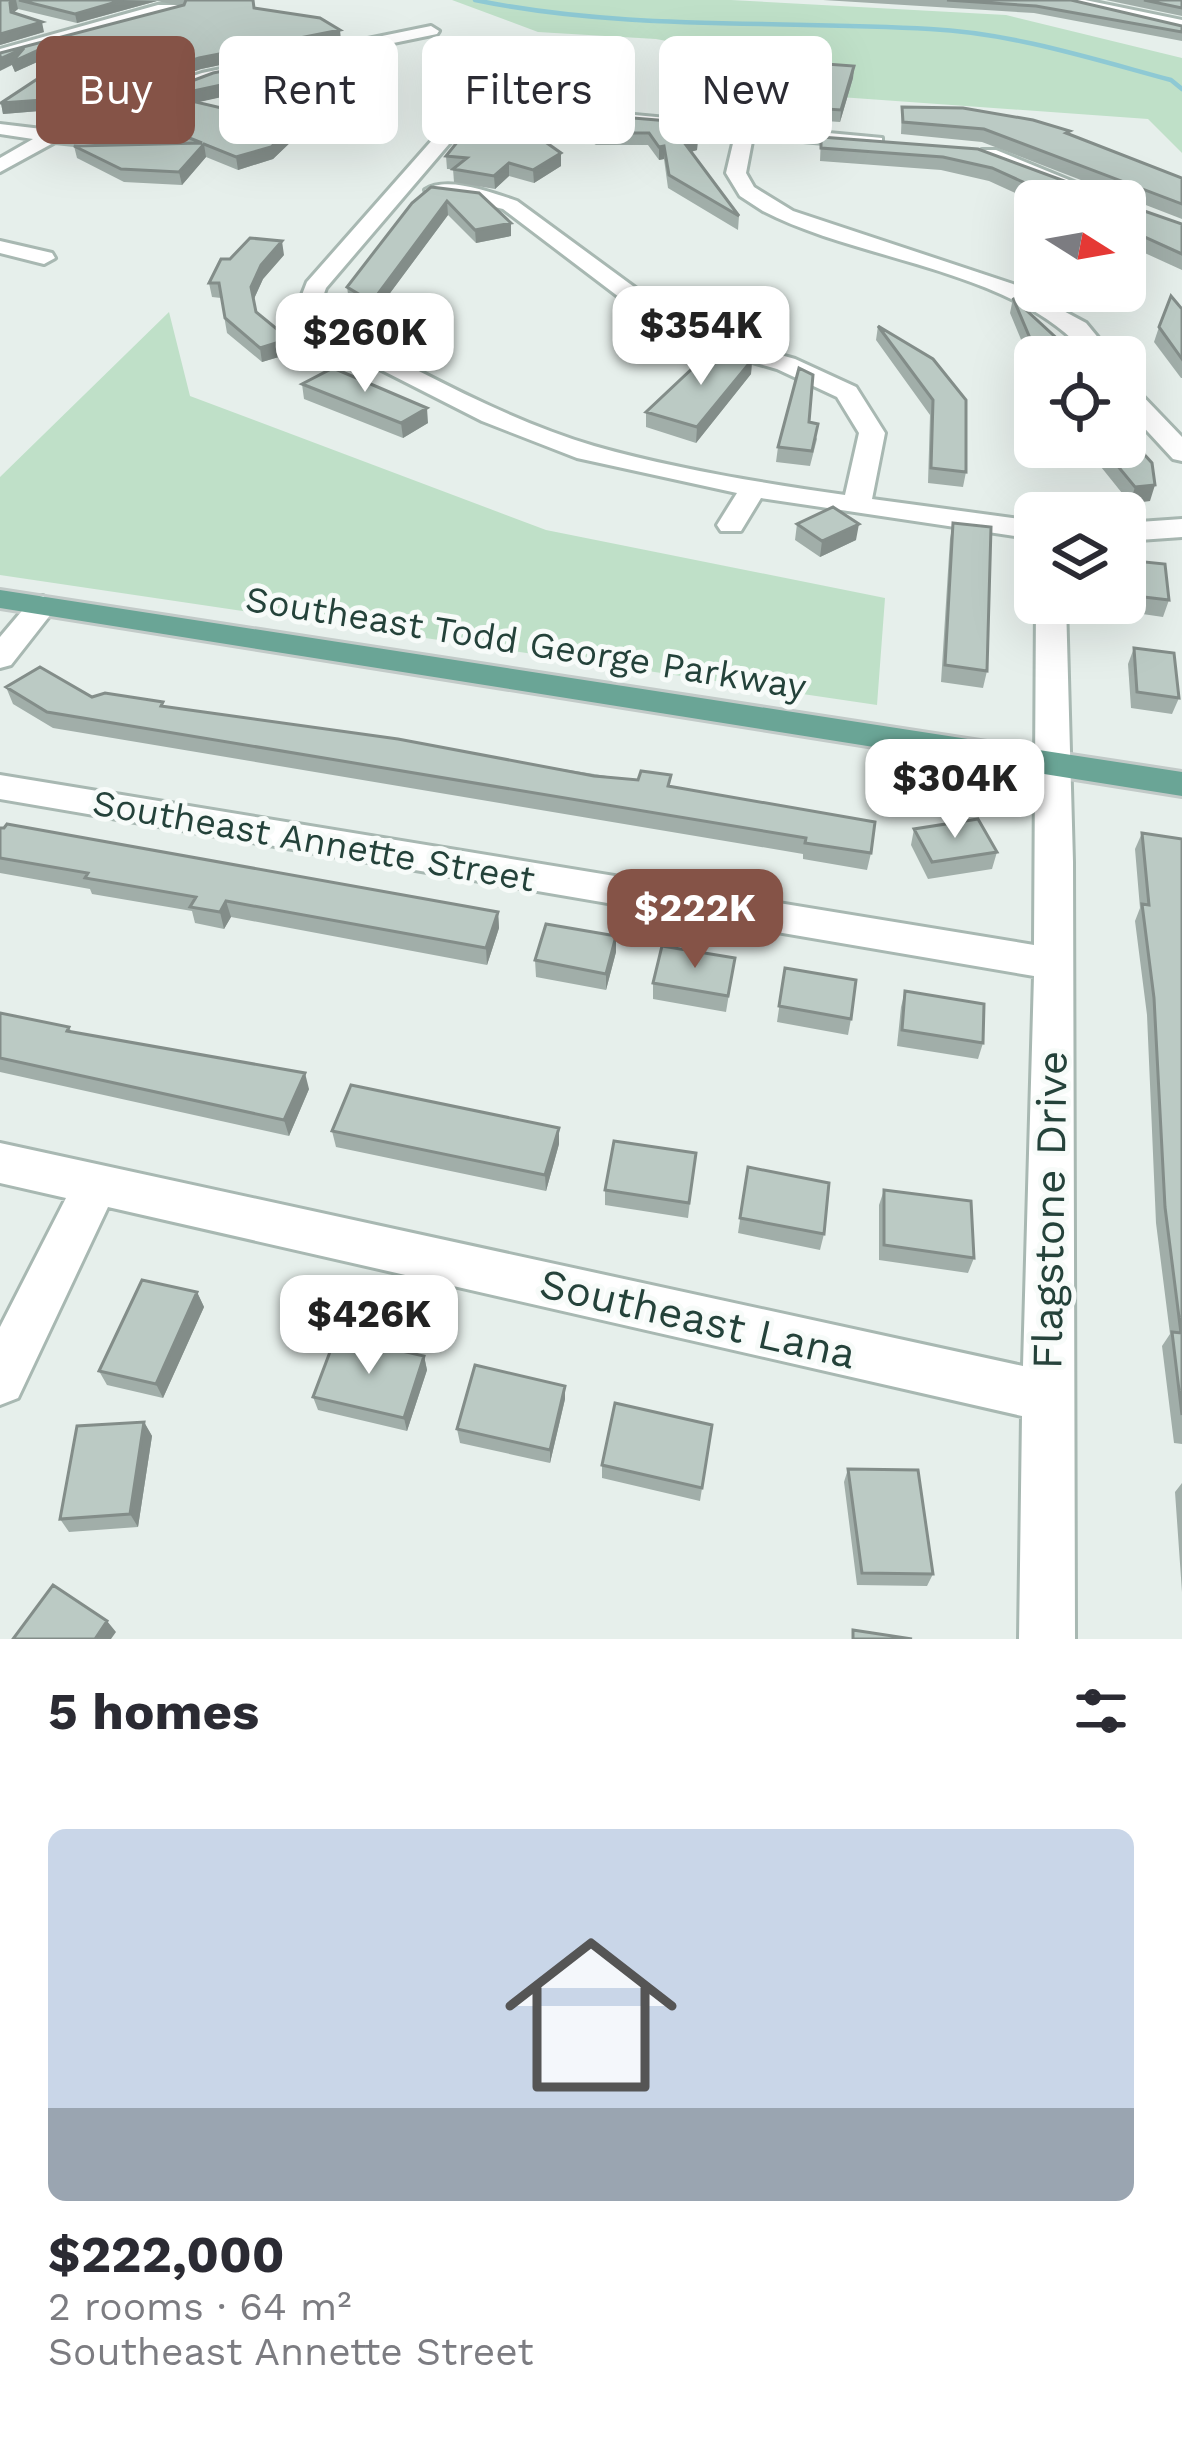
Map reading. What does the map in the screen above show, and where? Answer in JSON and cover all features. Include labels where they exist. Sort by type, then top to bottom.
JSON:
[{"type":"main road","name":"Southeast Todd George Parkway","points":[[0,598],[1056,773],[1182,784]]},
{"type":"street","points":[[1064,0],[1182,25]]},
{"type":"street","points":[[0,54],[158,10],[177,10]]},
{"type":"street","points":[[40,21],[75,32]]},
{"type":"street","points":[[195,79],[431,31]]},
{"type":"street","points":[[0,129],[36,134]]},
{"type":"street","points":[[832,139],[886,144]]},
{"type":"street","points":[[0,166],[36,143]]},
{"type":"street","points":[[114,144],[172,151]]},
{"type":"street","points":[[439,144],[316,287],[309,304],[317,328],[491,416],[586,452],[753,489],[1014,527]]},
{"type":"street","points":[[739,144],[733,156],[736,181],[754,200],[1005,290],[1078,328],[1085,336]]},
{"type":"street","points":[[957,150],[980,152],[1062,180]]},
{"type":"street","points":[[402,187],[483,196],[509,205],[652,311],[719,345],[786,364],[847,392],[872,433],[857,504]]},
{"type":"street","points":[[0,247],[44,258]]},
{"type":"street","points":[[1146,414],[1182,453]]},
{"type":"street","points":[[731,525],[753,489]]},
{"type":"street","points":[[1146,531],[1182,528]]},
{"type":"street","points":[[0,658],[44,605]]},
{"type":"street","name":"Flagstone Drive","points":[[1047,1639],[1045,1396],[1056,773],[1052,624]]},
{"type":"street","name":"Southeast Annette Street","points":[[0,787],[1053,964]]},
{"type":"street","name":"Southeast Lana","points":[[0,1162],[1045,1396]]},
{"type":"street","points":[[0,1380],[96,1184]]},
{"type":"green space","points":[[452,0],[731,0],[1006,15],[1182,58],[1182,153],[1148,119],[832,96],[832,36],[659,40],[538,32]]},
{"type":"green space","points":[[169,312],[190,396],[546,530],[885,598],[877,705],[0,575],[0,477]]},
{"type":"building","points":[[0,0],[14,0],[11,12],[42,22],[0,34]]},
{"type":"building","points":[[19,0],[123,0],[75,14]]},
{"type":"building","points":[[186,0],[253,0],[254,8],[320,18],[340,30],[310,36],[219,36],[219,54],[195,59],[195,36],[65,36],[184,5]]},
{"type":"building","points":[[947,0],[1071,0],[1182,26],[1182,32],[1036,6]]},
{"type":"building","points":[[1144,0],[1182,0],[1182,8]]},
{"type":"building","points":[[36,44],[36,51],[12,62],[24,48],[0,59],[0,53]]},
{"type":"building","points":[[832,64],[854,66],[841,110],[832,109]]},
{"type":"building","points":[[219,72],[219,86],[195,91],[195,80]]},
{"type":"building","points":[[36,80],[36,100],[1,103]]},
{"type":"building","points":[[195,102],[219,107],[219,144],[274,144],[236,157],[204,144],[179,172],[121,169],[74,146],[195,144],[202,143],[195,140]]},
{"type":"building","points":[[902,107],[963,108],[1033,120],[1182,178],[1182,204],[1146,190],[1146,180],[1119,180],[984,129],[903,122]]},
{"type":"building","points":[[635,118],[659,120],[659,144],[685,144],[739,216],[669,175],[664,146],[659,147],[649,133],[635,133]]},
{"type":"building","points":[[832,138],[978,149],[1062,180],[1019,180],[992,168],[943,157],[821,148],[821,144],[832,144]]},
{"type":"building","points":[[456,144],[548,144],[561,153],[533,170],[509,163],[494,176],[453,169],[467,158],[446,156]]},
{"type":"building","points":[[431,187],[479,193],[511,223],[475,230],[447,201],[372,302],[347,287],[412,203]]},
{"type":"building","points":[[1146,212],[1182,224],[1182,254],[1146,238]]},
{"type":"building","points":[[250,238],[282,241],[261,265],[251,287],[256,312],[289,339],[260,348],[225,318],[219,283],[209,283],[221,259],[230,259]]},
{"type":"building","points":[[1171,296],[1182,309],[1182,359],[1159,327]]},
{"type":"building","points":[[1019,312],[1028,312],[1054,336],[1029,336]]},
{"type":"building","points":[[878,326],[933,359],[966,400],[966,472],[931,468],[933,400]]},
{"type":"building","points":[[713,349],[752,360],[697,427],[646,412]]},
{"type":"building","points":[[333,368],[427,408],[401,423],[302,384]]},
{"type":"building","points":[[799,368],[813,375],[809,422],[818,424],[812,451],[778,447]]},
{"type":"building","points":[[1146,456],[1152,463],[1155,485],[1135,487],[1119,468],[1146,468]]},
{"type":"building","points":[[833,507],[859,524],[822,541],[797,524]]},
{"type":"building","points":[[953,523],[991,527],[987,671],[945,665]]},
{"type":"building","points":[[1146,562],[1165,564],[1169,600],[1146,597]]},
{"type":"building","points":[[1134,648],[1174,653],[1179,698],[1137,692]]},
{"type":"building","points":[[40,667],[92,697],[105,693],[163,702],[161,706],[398,739],[594,776],[638,780],[641,771],[671,775],[668,786],[875,822],[871,853],[805,843],[806,838],[47,712],[6,687]]},
{"type":"building","points":[[978,819],[997,852],[932,862],[914,829]]},
{"type":"building","points":[[7,824],[498,912],[486,948],[226,901],[220,912],[190,907],[196,897],[0,858],[0,828]]},
{"type":"building","points":[[1142,833],[1182,839],[1182,1415],[1172,1332],[1181,1333],[1165,1207],[1154,998],[1142,904],[1149,905]]},
{"type":"building","points":[[546,924],[616,936],[606,974],[535,960]]},
{"type":"building","points":[[662,946],[735,958],[728,996],[653,983]]},
{"type":"building","points":[[785,968],[856,980],[851,1019],[779,1006]]},
{"type":"building","points":[[905,991],[984,1004],[983,1043],[902,1030]]},
{"type":"building","points":[[0,1013],[69,1027],[67,1031],[305,1073],[284,1120],[0,1058]]},
{"type":"building","points":[[351,1085],[559,1128],[545,1175],[332,1131]]},
{"type":"building","points":[[614,1141],[696,1153],[689,1203],[605,1190]]},
{"type":"building","points":[[748,1167],[829,1183],[824,1234],[740,1218]]},
{"type":"building","points":[[884,1190],[971,1201],[974,1258],[884,1245]]},
{"type":"building","points":[[142,1280],[197,1292],[156,1384],[99,1371]]},
{"type":"building","points":[[336,1336],[424,1356],[404,1418],[313,1397]]},
{"type":"building","points":[[475,1365],[565,1386],[550,1450],[457,1429]]},
{"type":"building","points":[[615,1403],[712,1425],[702,1488],[602,1465]]},
{"type":"building","points":[[144,1422],[130,1514],[60,1519],[77,1426]]},
{"type":"building","points":[[848,1469],[918,1470],[933,1574],[862,1573]]},
{"type":"building","points":[[53,1585],[107,1621],[95,1639],[13,1639]]},
{"type":"building","points":[[853,1630],[912,1639],[853,1639]]},
{"type":"waterway","points":[[475,0],[645,20],[961,31],[1082,56],[1171,80],[1182,89]]}]
